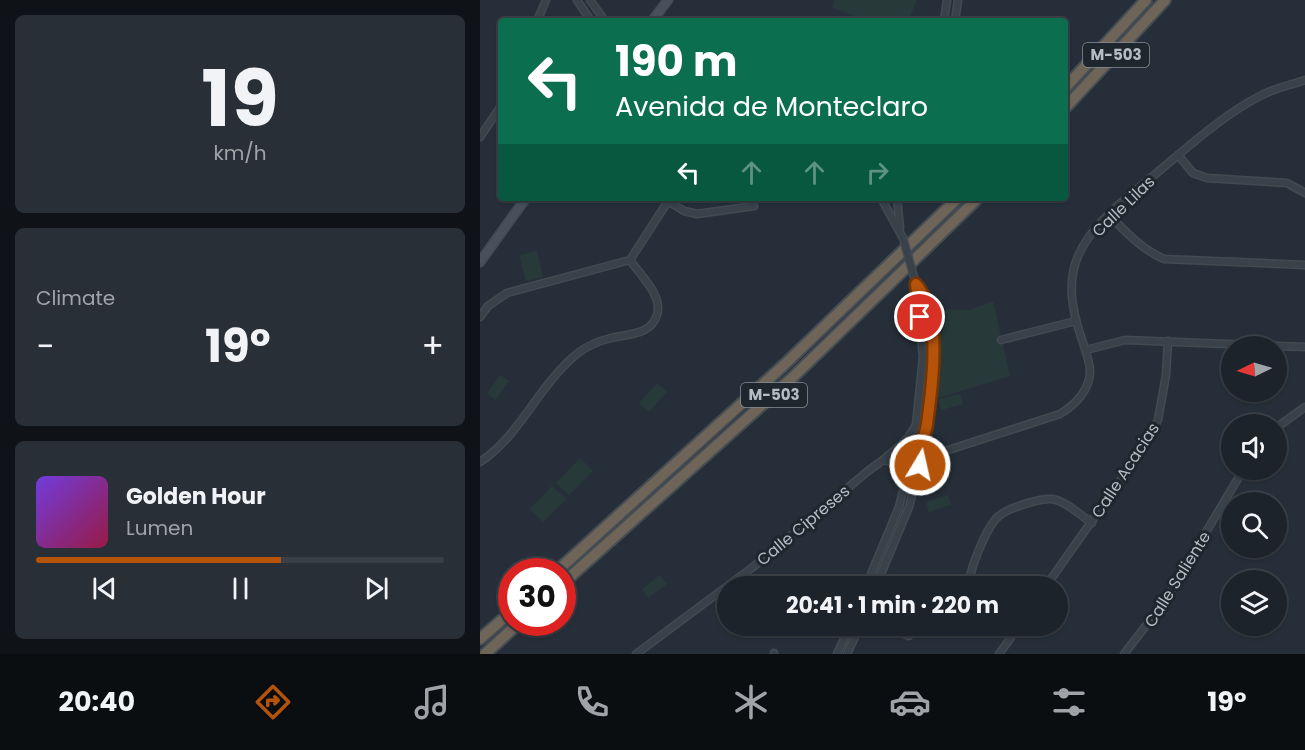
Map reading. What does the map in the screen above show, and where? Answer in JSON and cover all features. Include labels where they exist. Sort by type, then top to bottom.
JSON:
[{"type":"highway","name":"M-503","points":[[1068,85],[1146,0]]},
{"type":"highway","name":"M-503","points":[[1068,105],[1165,0]]},
{"type":"highway","name":"M-503","points":[[571,558],[784,365],[955,201]]},
{"type":"highway","name":"M-503","points":[[576,571],[792,378],[975,201]]},
{"type":"highway","points":[[480,639],[498,623]]},
{"type":"highway","points":[[485,654],[505,636]]},
{"type":"street","points":[[538,18],[546,0]]},
{"type":"street","points":[[577,0],[589,18]]},
{"type":"street","points":[[590,0],[603,18]]},
{"type":"street","points":[[654,18],[668,0]]},
{"type":"street","points":[[944,18],[947,0]]},
{"type":"street","points":[[954,18],[957,0]]},
{"type":"street","name":"Calle Lilas","points":[[906,470],[914,471],[921,463],[939,453],[1060,414],[1074,405],[1084,391],[1090,371],[1071,298],[1072,276],[1078,256],[1090,236],[1109,215],[1215,125],[1262,95],[1305,80]]},
{"type":"street","points":[[480,137],[498,110]]},
{"type":"street","points":[[1178,155],[1193,173],[1207,178],[1287,183],[1305,193]]},
{"type":"street","points":[[480,262],[524,201]]},
{"type":"street","points":[[480,317],[488,306],[507,293],[630,260],[668,201]]},
{"type":"street","points":[[672,201],[684,211],[697,214],[754,206]]},
{"type":"street","points":[[883,201],[901,235]]},
{"type":"street","points":[[880,576],[909,507],[924,453],[923,443],[931,386],[932,332],[929,309],[916,284],[901,235],[897,201]]},
{"type":"street","points":[[1109,215],[1142,247],[1164,259],[1305,265]]},
{"type":"street","points":[[480,462],[505,441],[563,365],[585,348],[609,339],[640,333],[649,328],[657,316],[657,297],[630,260]]},
{"type":"street","points":[[870,576],[899,507],[906,470],[901,456],[907,439],[916,425],[923,357],[916,284]]},
{"type":"street","points":[[1001,340],[1076,321]]},
{"type":"street","points":[[1086,350],[1125,340],[1305,347]]},
{"type":"street","name":"Calle Acacias","points":[[1053,576],[1144,447],[1158,420],[1166,375],[1168,341]]},
{"type":"street","points":[[1287,420],[1305,407]]},
{"type":"street","points":[[907,439],[918,435],[923,443],[939,453]]},
{"type":"street","name":"Calle Cipreses","points":[[636,654],[753,567],[907,439]]},
{"type":"street","points":[[883,460],[906,470]]},
{"type":"street","name":"Calle Saliente","points":[[1124,654],[1148,626],[1165,601],[1237,480]]},
{"type":"street","points":[[970,576],[972,566],[993,522],[999,515],[1040,500],[1052,500],[1062,503],[1092,523]]},
{"type":"street","points":[[837,654],[845,636]]},
{"type":"street","points":[[848,654],[856,636]]},
{"type":"street","points":[[999,654],[1012,636]]},
{"type":"shaded area","points":[[835,0],[917,0],[909,18],[860,18],[832,7]]},
{"type":"shaded area","points":[[537,251],[543,277],[526,281],[519,255]]},
{"type":"shaded area","points":[[993,301],[1010,376],[935,399],[938,360],[934,309],[969,310]]},
{"type":"shaded area","points":[[500,375],[509,381],[495,400],[487,393]]},
{"type":"shaded area","points":[[657,383],[667,392],[649,412],[639,403]]},
{"type":"shaded area","points":[[960,394],[963,404],[941,410],[938,399]]},
{"type":"shaded area","points":[[911,439],[918,440],[921,449],[917,463],[910,466],[905,462],[904,456]]},
{"type":"shaded area","points":[[580,458],[593,471],[569,495],[556,483]]},
{"type":"shaded area","points":[[552,486],[566,499],[543,522],[530,509]]},
{"type":"shaded area","points":[[948,495],[951,505],[929,512],[926,502]]},
{"type":"shaded area","points":[[660,575],[667,584],[648,598],[642,589]]},
{"type":"route","points":[[920,317],[916,284],[926,299],[929,309],[933,357],[927,426],[923,442],[924,453],[920,465]]}]
